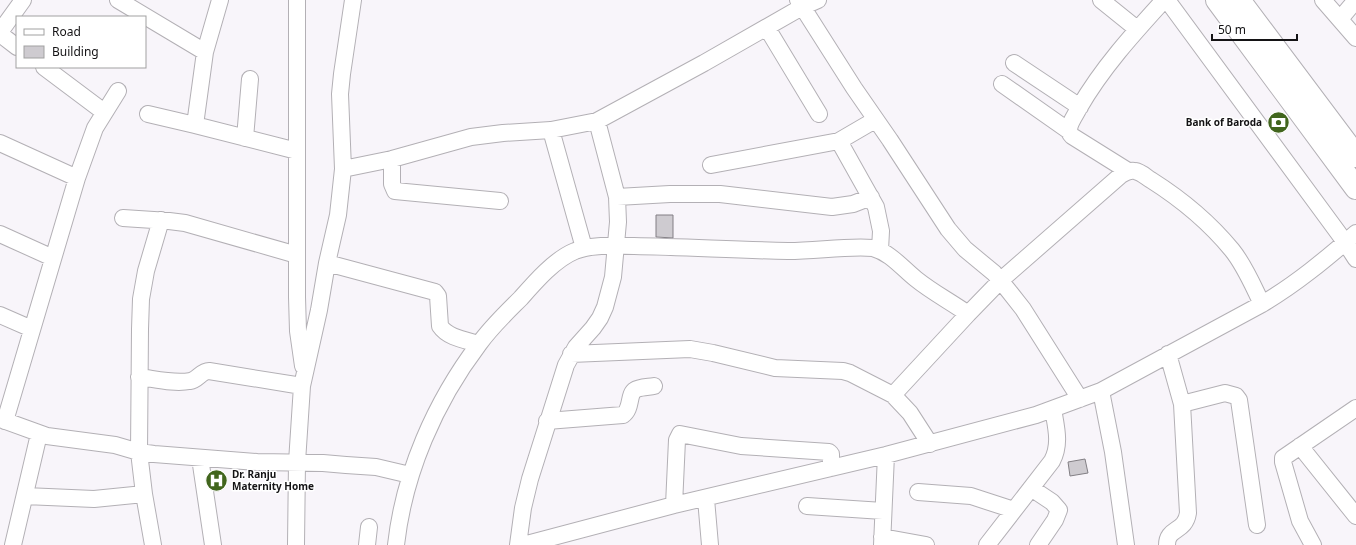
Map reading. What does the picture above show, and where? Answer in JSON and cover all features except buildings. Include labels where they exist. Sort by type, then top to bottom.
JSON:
[{"type":"highway","points":[[1217,0],[1356,188]]},
{"type":"highway","points":[[1239,0],[1356,156]]},
{"type":"street","points":[[16,46],[0,33],[23,0]]},
{"type":"street","points":[[118,0],[144,16]]},
{"type":"street","points":[[195,125],[204,52],[220,0]]},
{"type":"street","points":[[297,0],[298,331],[303,381]]},
{"type":"street","points":[[296,545],[297,462],[303,381],[338,215],[343,169],[340,94],[353,0]]},
{"type":"street","points":[[343,169],[392,159],[471,137],[497,133],[551,130],[597,121],[637,101],[767,28],[800,4],[818,0]]},
{"type":"street","points":[[1101,0],[1137,29]]},
{"type":"street","points":[[1069,131],[1070,125],[1080,107],[1109,64],[1137,29],[1165,0],[1351,238],[1356,259]]},
{"type":"street","points":[[1323,0],[1356,38]]},
{"type":"street","points":[[1340,19],[1356,0]]},
{"type":"street","points":[[800,4],[875,120],[957,241],[972,256],[1001,280],[1022,309],[1080,398]]},
{"type":"street","points":[[146,17],[204,52]]},
{"type":"street","points":[[767,28],[819,114]]},
{"type":"street","points":[[1014,63],[1080,107]]},
{"type":"street","points":[[45,68],[104,112]]},
{"type":"street","points":[[245,138],[250,79]]},
{"type":"street","points":[[1002,84],[1069,131],[1072,136],[1128,171],[1138,171],[1184,203],[1214,231],[1233,252],[1249,277],[1262,304]]},
{"type":"street","points":[[118,90],[95,128],[2,420],[54,438],[115,445],[139,452],[165,456],[258,462],[323,463],[376,467],[410,475]]},
{"type":"street","points":[[148,114],[297,151]]},
{"type":"street","points":[[711,165],[839,141],[875,120]]},
{"type":"street","points":[[518,545],[526,495],[547,421],[566,365],[571,354],[600,318],[605,307],[613,277],[618,222],[618,197],[597,121]]},
{"type":"street","points":[[551,130],[584,248]]},
{"type":"street","points":[[839,141],[876,207],[880,225],[880,250]]},
{"type":"street","points":[[0,144],[78,178]]},
{"type":"street","points":[[392,159],[392,184],[395,191],[500,201]]},
{"type":"street","points":[[893,395],[1001,280],[1115,180],[1128,171]]},
{"type":"street","points":[[618,197],[670,194],[720,194],[832,207],[853,204],[871,197]]},
{"type":"street","points":[[123,218],[160,220],[200,226],[297,254]]},
{"type":"street","points":[[153,545],[144,494],[139,452],[139,377],[141,299],[146,271],[160,220]]},
{"type":"street","points":[[0,234],[53,258]]},
{"type":"street","points":[[523,545],[552,541],[674,505],[930,444],[1053,409],[1101,391],[1283,292],[1351,238]]},
{"type":"street","points":[[396,545],[399,521],[410,475],[433,420],[455,379],[479,344],[537,280],[566,256],[584,248],[615,246],[664,246],[788,251],[866,247],[874,248],[891,257],[916,280],[968,314]]},
{"type":"street","points":[[327,263],[435,292],[438,296],[440,326],[443,330],[449,335],[479,344]]},
{"type":"street","points":[[0,315],[32,329]]},
{"type":"street","points":[[571,354],[680,349],[713,353],[775,368],[843,371],[850,373],[893,395],[910,413],[930,444]]},
{"type":"street","points":[[1167,545],[1169,536],[1172,532],[1180,528],[1185,523],[1188,513],[1182,404],[1168,354]]},
{"type":"street","points":[[139,377],[188,382],[196,379],[202,373],[209,371],[303,381]]},
{"type":"street","points":[[547,421],[624,415],[628,411],[633,392],[636,389],[654,386]]},
{"type":"street","points":[[1101,391],[1113,452],[1126,545]]},
{"type":"street","points":[[1182,404],[1226,393],[1236,396],[1239,400],[1257,525]]},
{"type":"street","points":[[1313,545],[1300,521],[1283,458],[1285,455],[1356,408]]},
{"type":"street","points":[[987,545],[1052,461],[1056,453],[1058,437],[1053,409]]},
{"type":"street","points":[[13,545],[39,434]]},
{"type":"street","points":[[674,505],[677,440],[680,434],[741,446],[829,452],[831,454],[831,468]]},
{"type":"street","points":[[1300,446],[1356,516]]},
{"type":"street","points":[[886,455],[882,541],[926,545]]},
{"type":"street","points":[[200,458],[213,545]]},
{"type":"street","points":[[1031,488],[1052,502],[1059,510],[1055,520],[1038,545]]},
{"type":"street","points":[[918,492],[970,496],[1014,510]]},
{"type":"street","points":[[25,496],[94,499],[144,494]]},
{"type":"street","points":[[706,498],[710,545]]},
{"type":"street","points":[[806,506],[883,511]]},
{"type":"street","points":[[367,545],[369,527]]},
{"type":"place","name":"Bank of Baroda","points":[[1278,122]]},
{"type":"place","name":"Dr. Ranju Maternity Home","points":[[217,480]]}]
